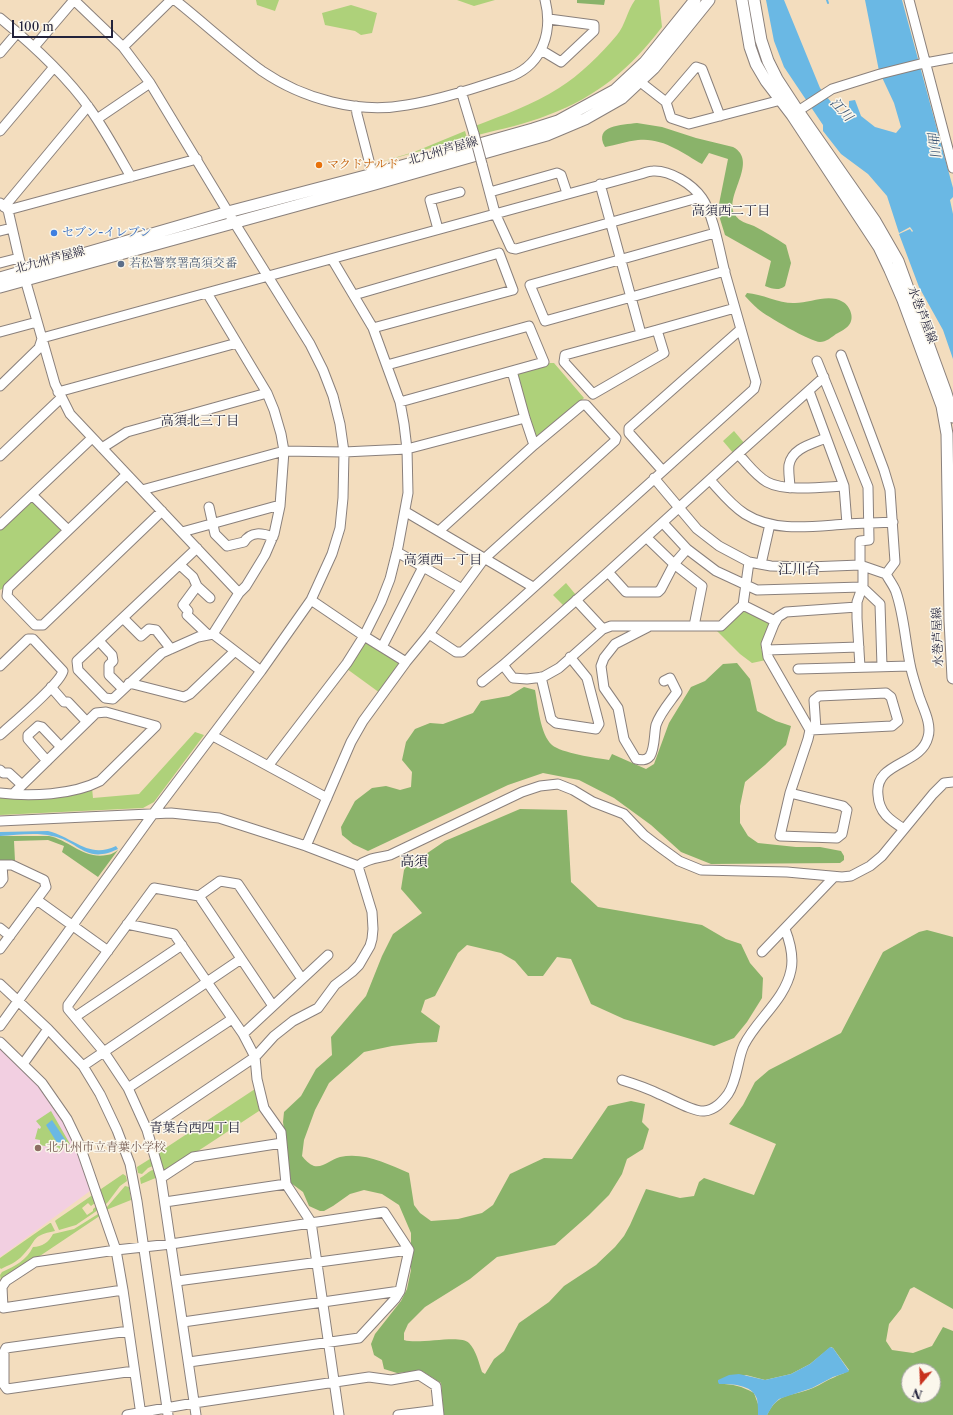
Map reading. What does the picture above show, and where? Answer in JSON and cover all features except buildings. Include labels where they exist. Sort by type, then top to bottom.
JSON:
[{"type":"main road","name":"北九州芦屋線","points":[[0,278],[24,275],[234,222],[558,121],[592,104],[615,90],[645,62],[695,0]]},
{"type":"main road","name":"北九州芦屋線","points":[[0,287],[24,275],[228,212],[374,179],[547,135],[591,116],[622,98],[654,68],[709,0]]},
{"type":"main road","name":"水巻芦屋線","points":[[742,0],[750,47],[754,58],[766,81],[781,100],[879,247],[903,300],[942,406],[948,434],[950,620],[953,678]]},
{"type":"main road","name":"水巻芦屋線","points":[[754,0],[761,40],[768,61],[777,79],[801,109],[874,221],[898,261],[942,380],[953,417]]},
{"type":"street","points":[[0,1026],[72,925],[261,671],[311,600],[327,566],[340,528],[343,498],[344,452],[340,424],[333,396],[323,370],[310,344],[150,84],[123,47],[74,0],[34,47]]},
{"type":"street","points":[[123,47],[171,0]]},
{"type":"street","points":[[175,0],[249,61],[278,81],[296,90],[336,103],[356,106],[388,107],[407,105],[461,91],[522,72],[533,62],[541,50],[546,37],[549,19],[546,0]]},
{"type":"street","points":[[909,0],[923,64],[953,168]]},
{"type":"street","points":[[0,18],[34,47],[54,67],[88,106],[131,177]]},
{"type":"street","points":[[541,50],[561,62],[594,31],[594,25],[549,19]]},
{"type":"street","points":[[0,53],[17,33]]},
{"type":"street","points":[[801,109],[832,89],[880,74],[953,58]]},
{"type":"street","points":[[0,132],[54,67]]},
{"type":"street","points":[[666,102],[696,67],[702,69],[720,116]]},
{"type":"street","points":[[640,81],[666,102],[671,118],[688,124],[781,100]]},
{"type":"street","points":[[97,119],[150,84]]},
{"type":"street","points":[[461,91],[495,213],[511,248],[516,249],[702,197]]},
{"type":"street","points":[[4,206],[88,106]]},
{"type":"street","points":[[356,106],[374,179]]},
{"type":"street","points":[[4,206],[131,177],[197,159]]},
{"type":"street","points":[[42,338],[438,230],[567,193],[653,171],[670,174],[683,180],[694,188],[706,203],[715,233],[756,382],[754,389],[662,470],[462,652],[456,652],[429,634]]},
{"type":"street","points":[[490,192],[557,173],[562,175],[567,193]]},
{"type":"street","points":[[600,184],[641,334]]},
{"type":"street","points":[[438,230],[430,200],[460,192]]},
{"type":"street","points":[[4,206],[12,228],[49,365],[60,395],[70,414],[239,593]]},
{"type":"street","points":[[0,231],[12,228]]},
{"type":"street","points":[[715,233],[620,261],[530,285],[545,321],[725,271]]},
{"type":"street","points":[[354,295],[499,253],[513,290],[372,328]]},
{"type":"street","points":[[0,263],[19,258]]},
{"type":"street","points":[[268,766],[347,663],[364,636],[383,596],[397,552],[406,512],[408,493],[407,450],[400,402],[372,328],[332,259]]},
{"type":"street","points":[[197,548],[77,661],[78,670],[105,698],[112,699],[162,653],[198,637],[210,635],[239,593],[246,586],[265,555],[273,537],[280,505],[284,452],[281,434],[274,410],[267,394],[207,293]]},
{"type":"street","points":[[657,330],[664,353],[593,394],[564,362],[565,355],[735,308]]},
{"type":"street","points":[[0,332],[37,322]]},
{"type":"street","points":[[387,365],[529,326],[544,362],[400,402]]},
{"type":"street","points":[[662,470],[629,434],[629,428],[741,329]]},
{"type":"street","points":[[0,386],[39,348],[42,338]]},
{"type":"street","points":[[0,456],[60,395],[237,343]]},
{"type":"street","points":[[841,355],[890,490],[895,562],[886,574]]},
{"type":"street","points":[[817,361],[868,487],[869,540],[860,541],[862,587],[856,618],[860,667]]},
{"type":"street","points":[[512,371],[534,445]]},
{"type":"street","points":[[482,682],[647,538],[678,508],[824,377]]},
{"type":"street","points":[[809,391],[844,486],[847,524]]},
{"type":"street","points":[[102,448],[127,432],[267,394]]},
{"type":"street","points":[[306,846],[351,742],[363,721],[484,558],[615,441],[616,438],[586,405],[582,405],[534,445],[439,531]]},
{"type":"street","points":[[142,490],[284,452],[407,450],[525,418]]},
{"type":"street","points":[[0,526],[92,438]]},
{"type":"street","points":[[790,488],[789,465],[794,454],[801,449],[826,438]]},
{"type":"street","points":[[738,454],[767,482],[780,487],[844,486]]},
{"type":"street","points":[[126,475],[8,588],[6,596],[35,625],[43,625],[162,511]]},
{"type":"street","points":[[654,478],[678,508],[698,529],[719,546],[749,562],[808,567],[862,566],[886,574],[896,594],[910,666],[929,726],[928,737],[924,747],[919,752],[889,770],[878,782],[878,800],[883,812],[892,822],[904,829]]},
{"type":"street","points":[[710,480],[735,506],[746,515],[770,524],[782,526],[817,526],[893,522]]},
{"type":"street","points":[[32,495],[68,530]]},
{"type":"street","points":[[182,532],[280,505]]},
{"type":"street","points":[[209,507],[215,534],[227,546],[244,542],[247,537],[260,533],[273,537]]},
{"type":"street","points":[[406,512],[533,587]]},
{"type":"street","points":[[663,523],[687,549],[716,571],[757,590],[862,587],[880,604],[882,666]]},
{"type":"street","points":[[761,564],[770,524]]},
{"type":"street","points":[[647,538],[674,564],[702,586],[694,626]]},
{"type":"street","points":[[608,572],[626,592],[658,592],[674,564],[687,549]]},
{"type":"street","points":[[397,552],[462,589]]},
{"type":"street","points":[[503,665],[513,678],[527,679],[541,677],[559,668],[603,629],[612,626],[721,626],[743,605],[749,562]]},
{"type":"street","points":[[180,565],[193,577],[197,586],[210,598]]},
{"type":"street","points":[[382,647],[423,567]]},
{"type":"street","points":[[197,586],[183,605],[188,611],[188,614],[210,635],[235,651],[261,671]]},
{"type":"street","points":[[311,600],[406,662]]},
{"type":"street","points":[[576,600],[603,629]]},
{"type":"street","points":[[743,605],[775,621]]},
{"type":"street","points":[[813,730],[768,657],[766,644],[775,621],[786,612],[857,607]]},
{"type":"street","points":[[123,618],[141,636],[149,629],[156,630],[171,649]]},
{"type":"street","points":[[649,627],[615,644],[604,658],[601,666],[604,688],[618,708],[624,739],[636,759],[642,760],[650,756],[657,722],[677,692],[670,678],[664,681]]},
{"type":"street","points":[[0,666],[28,639],[33,638],[64,671],[62,676],[51,688],[0,735]]},
{"type":"street","points":[[99,641],[112,655],[113,661],[109,665],[109,675],[126,686],[184,697],[190,694],[235,651]]},
{"type":"street","points":[[767,650],[859,647]]},
{"type":"street","points":[[541,677],[551,719],[556,722],[596,729],[599,724],[586,678],[570,657]]},
{"type":"street","points":[[798,669],[910,666]]},
{"type":"street","points":[[51,688],[64,702],[68,702],[87,722]]},
{"type":"street","points":[[790,794],[843,806],[847,810],[842,834],[837,838],[780,836],[790,794],[808,739],[813,730],[814,700],[819,696],[886,693],[891,697],[898,721],[892,726],[813,730]]},
{"type":"street","points":[[0,793],[13,794],[43,794],[91,786],[100,781],[156,726],[106,712],[96,713],[13,794]]},
{"type":"street","points":[[48,760],[28,739],[28,735],[38,726],[42,727],[62,747]]},
{"type":"street","points":[[213,736],[327,798]]},
{"type":"street","points":[[0,770],[3,773],[9,773],[22,785]]},
{"type":"street","points":[[358,866],[364,860],[390,855],[522,792],[540,786],[558,784],[573,790],[594,802],[624,814],[644,835],[679,861],[701,870],[787,872],[834,877],[852,876],[870,866],[882,856],[933,794],[944,783],[953,782]]},
{"type":"street","points":[[0,821],[171,813],[219,818],[306,846],[358,866]]},
{"type":"street","points":[[0,883],[3,879],[1,865],[12,865],[44,880],[46,887],[0,949]]},
{"type":"street","points":[[147,1130],[255,1057],[274,1036],[293,1021],[318,1008],[335,985],[356,968],[366,953],[372,939],[373,929],[372,912],[358,866]]},
{"type":"street","points":[[762,952],[834,877]]},
{"type":"street","points":[[196,1415],[161,1178],[147,1130],[128,1088],[104,1052],[68,1009],[68,1005],[154,888],[199,896],[220,881],[238,884],[302,979]]},
{"type":"street","points":[[199,896],[273,1006]]},
{"type":"street","points":[[37,900],[108,951]]},
{"type":"street","points":[[127,924],[174,934],[243,1034],[255,1057],[257,1079],[264,1108],[281,1132],[286,1184],[311,1222],[339,1415]]},
{"type":"street","points":[[0,928],[10,936]]},
{"type":"street","points":[[622,1080],[698,1110],[704,1111],[714,1108],[720,1104],[729,1093],[736,1077],[738,1061],[745,1044],[784,990],[791,971],[790,942],[785,929]]},
{"type":"street","points":[[75,1017],[182,945]]},
{"type":"street","points":[[243,1034],[328,955]]},
{"type":"street","points":[[83,1066],[241,959]]},
{"type":"street","points":[[0,984],[48,1029],[83,1066],[100,1094],[130,1164],[167,1411]]},
{"type":"street","points":[[128,1088],[232,1019]]},
{"type":"street","points":[[24,1064],[48,1029]]},
{"type":"street","points":[[0,1042],[42,1083],[55,1100],[80,1146],[116,1250],[141,1414]]},
{"type":"street","points":[[161,1178],[193,1157],[282,1143]]},
{"type":"street","points":[[165,1202],[286,1184]]},
{"type":"street","points":[[123,1290],[3,1308],[2,1287],[6,1282],[35,1262],[116,1250],[171,1244],[311,1222],[384,1212],[409,1250],[400,1291],[395,1299],[359,1338],[189,1362]]},
{"type":"street","points":[[177,1281],[409,1250]]},
{"type":"street","points":[[183,1322],[400,1291]]},
{"type":"street","points":[[129,1331],[6,1348],[4,1352],[4,1385],[7,1389],[134,1371]]},
{"type":"street","points":[[127,1415],[167,1411],[194,1403],[369,1377],[391,1380],[419,1375],[436,1386],[438,1412],[398,1415]]},
{"type":"shaded area","name":"北九州市立青葉小学校","points":[[0,1045],[26,1070],[49,1097],[69,1130],[91,1187],[90,1191],[0,1257]]},
{"type":"green space","points":[[256,0],[279,0],[275,11],[257,5]]},
{"type":"green space","points":[[457,0],[495,0],[474,6]]},
{"type":"green space","points":[[577,0],[605,0],[604,5],[577,3]]},
{"type":"green space","points":[[635,0],[659,0],[662,27],[638,56],[612,80],[566,108],[531,121],[478,135],[475,126],[539,100],[567,83],[582,71],[620,31]]},
{"type":"green space","points":[[351,5],[377,13],[372,33],[361,35],[355,31],[325,25],[322,13]]},
{"type":"green space","points":[[637,123],[662,127],[696,138],[733,147],[740,153],[743,161],[732,206],[734,213],[737,218],[774,237],[786,245],[791,263],[785,286],[780,289],[776,289],[765,286],[771,261],[725,235],[716,206],[719,204],[728,159],[709,153],[702,164],[664,143],[647,140],[605,147],[602,140],[603,134],[606,130],[617,126]]},
{"type":"green space","points":[[465,131],[467,138],[377,163],[414,152]]},
{"type":"green space","points":[[747,293],[790,303],[801,303],[826,298],[838,299],[846,304],[850,309],[852,319],[845,329],[827,340],[822,342],[815,341],[789,328],[754,306],[745,296]]},
{"type":"green space","points":[[554,363],[584,398],[540,438],[534,437],[518,375],[519,371]]},
{"type":"green space","points":[[734,431],[745,444],[734,454],[723,441]]},
{"type":"green space","points":[[31,500],[63,528],[62,531],[4,588],[0,590],[0,530]]},
{"type":"green space","points":[[566,583],[576,595],[564,606],[553,595]]},
{"type":"green space","points":[[743,611],[769,622],[770,624],[761,649],[766,660],[752,663],[740,654],[715,629]]},
{"type":"green space","points":[[365,642],[368,642],[400,663],[400,667],[380,693],[347,669]]},
{"type":"green space","points":[[737,663],[750,679],[757,711],[776,721],[791,726],[786,745],[745,782],[740,806],[740,823],[748,836],[758,843],[796,847],[820,847],[841,851],[844,856],[844,860],[840,863],[711,864],[681,852],[651,825],[614,798],[579,780],[543,773],[508,785],[368,851],[353,844],[342,835],[341,827],[355,801],[372,788],[386,786],[400,790],[411,787],[412,772],[402,760],[406,742],[415,729],[430,723],[443,724],[473,713],[481,701],[509,696],[524,687],[535,690],[542,727],[548,740],[556,748],[571,753],[609,760],[612,754],[646,769],[654,764],[669,723],[691,687],[705,681],[723,664]]},
{"type":"green space","points":[[195,732],[204,735],[154,802],[143,808],[0,815],[0,797],[92,788],[93,798],[139,794]]},
{"type":"green space","points":[[520,809],[567,810],[571,882],[598,907],[702,925],[726,939],[741,944],[750,963],[763,978],[762,998],[747,1022],[734,1038],[714,1046],[624,1019],[591,1004],[571,959],[557,957],[543,976],[528,976],[515,961],[501,953],[467,945],[458,953],[435,996],[425,1000],[421,1012],[440,1026],[437,1042],[392,1046],[364,1052],[329,1083],[315,1110],[304,1140],[302,1156],[307,1162],[314,1166],[324,1165],[340,1157],[367,1157],[409,1173],[414,1205],[420,1213],[431,1221],[458,1219],[482,1213],[493,1205],[510,1174],[544,1158],[572,1159],[608,1106],[631,1101],[645,1104],[642,1122],[649,1129],[643,1149],[627,1159],[622,1174],[609,1195],[589,1215],[555,1245],[497,1257],[470,1279],[425,1307],[408,1324],[404,1333],[404,1340],[464,1340],[474,1349],[482,1372],[485,1374],[494,1359],[504,1351],[519,1323],[549,1302],[564,1286],[596,1265],[615,1247],[624,1236],[630,1225],[646,1189],[680,1198],[694,1196],[699,1182],[704,1178],[754,1195],[776,1144],[729,1124],[743,1105],[755,1082],[769,1070],[841,1033],[883,952],[919,932],[927,930],[953,937],[953,1309],[914,1287],[910,1289],[901,1309],[889,1324],[886,1341],[892,1350],[913,1353],[932,1346],[943,1327],[953,1331],[953,1415],[767,1415],[776,1402],[781,1398],[813,1388],[849,1370],[831,1347],[810,1364],[791,1374],[765,1380],[746,1375],[719,1384],[737,1386],[754,1393],[758,1404],[758,1415],[444,1415],[441,1383],[422,1371],[397,1373],[384,1369],[382,1360],[374,1355],[371,1344],[375,1334],[401,1301],[407,1289],[411,1270],[411,1233],[399,1205],[382,1194],[364,1190],[350,1194],[324,1211],[320,1211],[309,1206],[303,1192],[291,1183],[283,1122],[284,1112],[301,1096],[316,1069],[332,1055],[331,1037],[366,996],[382,956],[393,934],[422,913],[401,889],[404,870],[411,860],[426,854],[445,841]]},
{"type":"green space","points":[[0,836],[49,836],[63,841],[91,855],[99,856],[110,854],[118,850],[98,877],[62,852],[64,846],[48,840],[14,841],[15,861],[0,861]]},
{"type":"green space","points":[[255,1089],[262,1109],[166,1172],[162,1170],[158,1153]]},
{"type":"green space","points":[[51,1111],[70,1144],[59,1151],[55,1145],[51,1145],[50,1147],[40,1145],[40,1140],[35,1139],[38,1128],[40,1129],[41,1127],[36,1121]]},
{"type":"green space","points":[[153,1157],[155,1165],[148,1168],[142,1174],[138,1173],[137,1167]]},
{"type":"green space","points":[[153,1170],[156,1171],[158,1177],[141,1184],[140,1178]]},
{"type":"green space","points":[[123,1174],[126,1176],[127,1181],[120,1186],[106,1204],[103,1204],[100,1193],[101,1189]]},
{"type":"green space","points":[[125,1186],[129,1187],[131,1200],[106,1210],[107,1207]]},
{"type":"green space","points":[[94,1194],[95,1203],[91,1206],[88,1203],[82,1208],[87,1215],[97,1206],[98,1210],[76,1225],[59,1230],[55,1221]]},
{"type":"green space","points":[[98,1214],[101,1215],[1,1282],[0,1275],[2,1272],[24,1259],[33,1247],[45,1244],[53,1234],[74,1229]]},
{"type":"green space","points":[[50,1223],[55,1231],[35,1239],[28,1250],[18,1260],[1,1269],[0,1268],[0,1258]]},
{"type":"water","name":"曲川","points":[[766,0],[784,0],[820,88],[842,116],[849,113],[849,101],[855,100],[861,116],[875,127],[896,133],[901,127],[894,103],[879,71],[865,0],[902,0],[953,188],[953,197],[950,200],[953,214],[953,359],[943,330],[919,287],[899,234],[910,229],[912,232],[913,231],[910,227],[899,233],[887,196],[868,174],[841,154],[823,131],[823,125],[784,67],[774,41]]},
{"type":"water","points":[[48,831],[58,834],[89,849],[106,849],[116,846],[118,849],[107,853],[98,854],[90,853],[69,842],[52,836],[26,834],[0,836],[0,832]]},
{"type":"water","points":[[52,1120],[66,1141],[59,1146],[46,1125]]},
{"type":"water","points":[[830,1347],[833,1348],[849,1371],[833,1377],[812,1388],[779,1399],[767,1415],[758,1415],[757,1399],[751,1390],[741,1386],[719,1384],[718,1382],[718,1380],[729,1375],[739,1374],[765,1380],[791,1374],[810,1364]]},
{"type":"place","name":"マクドナルド","points":[[319,165]]},
{"type":"place","name":"セブン-イレブン","points":[[54,233]]},
{"type":"place","name":"若松警察署高須交番","points":[[121,264]]},
{"type":"place","name":"北九州市立青葉小学校","points":[[38,1148]]},
{"type":"district","name":"高須西二丁目","points":[[731,211]]},
{"type":"district","name":"高須北三丁目","points":[[200,421]]},
{"type":"district","name":"高須西一丁目","points":[[443,560]]},
{"type":"district","name":"江川台","points":[[799,570]]},
{"type":"district","name":"高須","points":[[414,862]]},
{"type":"district","name":"青葉台西四丁目","points":[[195,1128]]},
{"type":"water label","name":"江川","points":[[841,110]]}]
